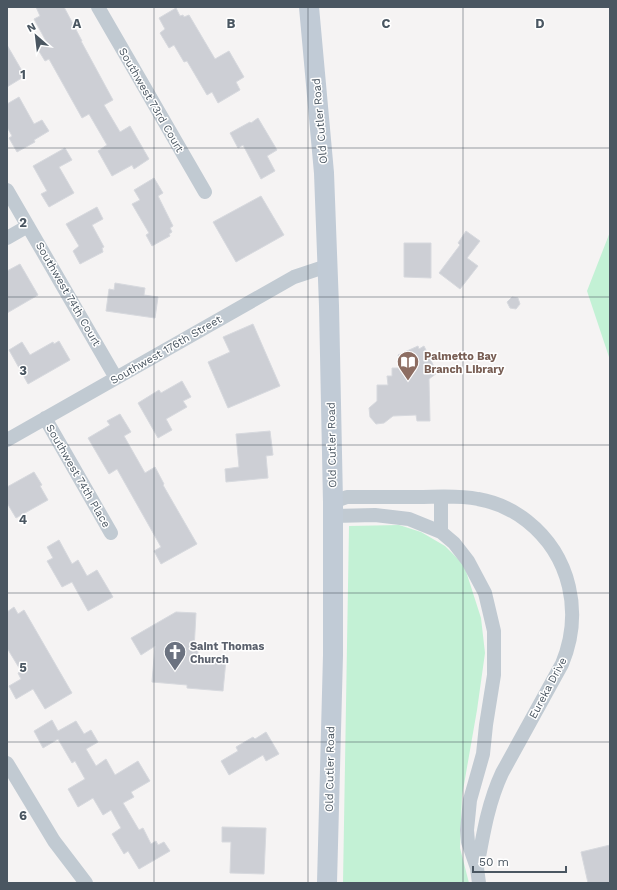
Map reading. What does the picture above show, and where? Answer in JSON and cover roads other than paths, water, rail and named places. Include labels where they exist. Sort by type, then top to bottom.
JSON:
[{"type":"main road","name":"Old Cutler Road","points":[[310,7],[323,155],[334,509],[333,654],[327,883]]},
{"type":"street","name":"Southwest 73rd Court","points":[[98,7],[205,192]]},
{"type":"street","name":"Southwest 74th Court","points":[[7,190],[116,378]]},
{"type":"street","points":[[7,238],[28,226]]},
{"type":"street","name":"Southwest 176th Street","points":[[7,440],[294,277],[327,266]]},
{"type":"street","name":"Southwest 74th Place","points":[[45,418],[111,533]]},
{"type":"street","name":"Eureka Drive","points":[[334,509],[347,497],[467,497],[488,501],[522,517],[539,532],[554,550],[560,561],[570,589],[572,619],[567,652],[495,788],[484,826],[476,868]]},
{"type":"street","points":[[409,497],[409,519]]},
{"type":"street","points":[[441,497],[441,532]]},
{"type":"street","name":"Eureka Drive","points":[[334,509],[409,519],[441,532],[462,552],[474,570],[485,593],[494,631],[494,675],[483,754],[474,785],[468,814],[467,830],[468,842],[479,883]]},
{"type":"street","points":[[7,763],[54,842],[86,883]]},
{"type":"street","points":[[474,785],[495,788]]},
{"type":"place","name":"Palmetto Bay Branch Library","points":[[408,382]]},
{"type":"place","name":"Saint Thomas Church","points":[[175,672]]}]
